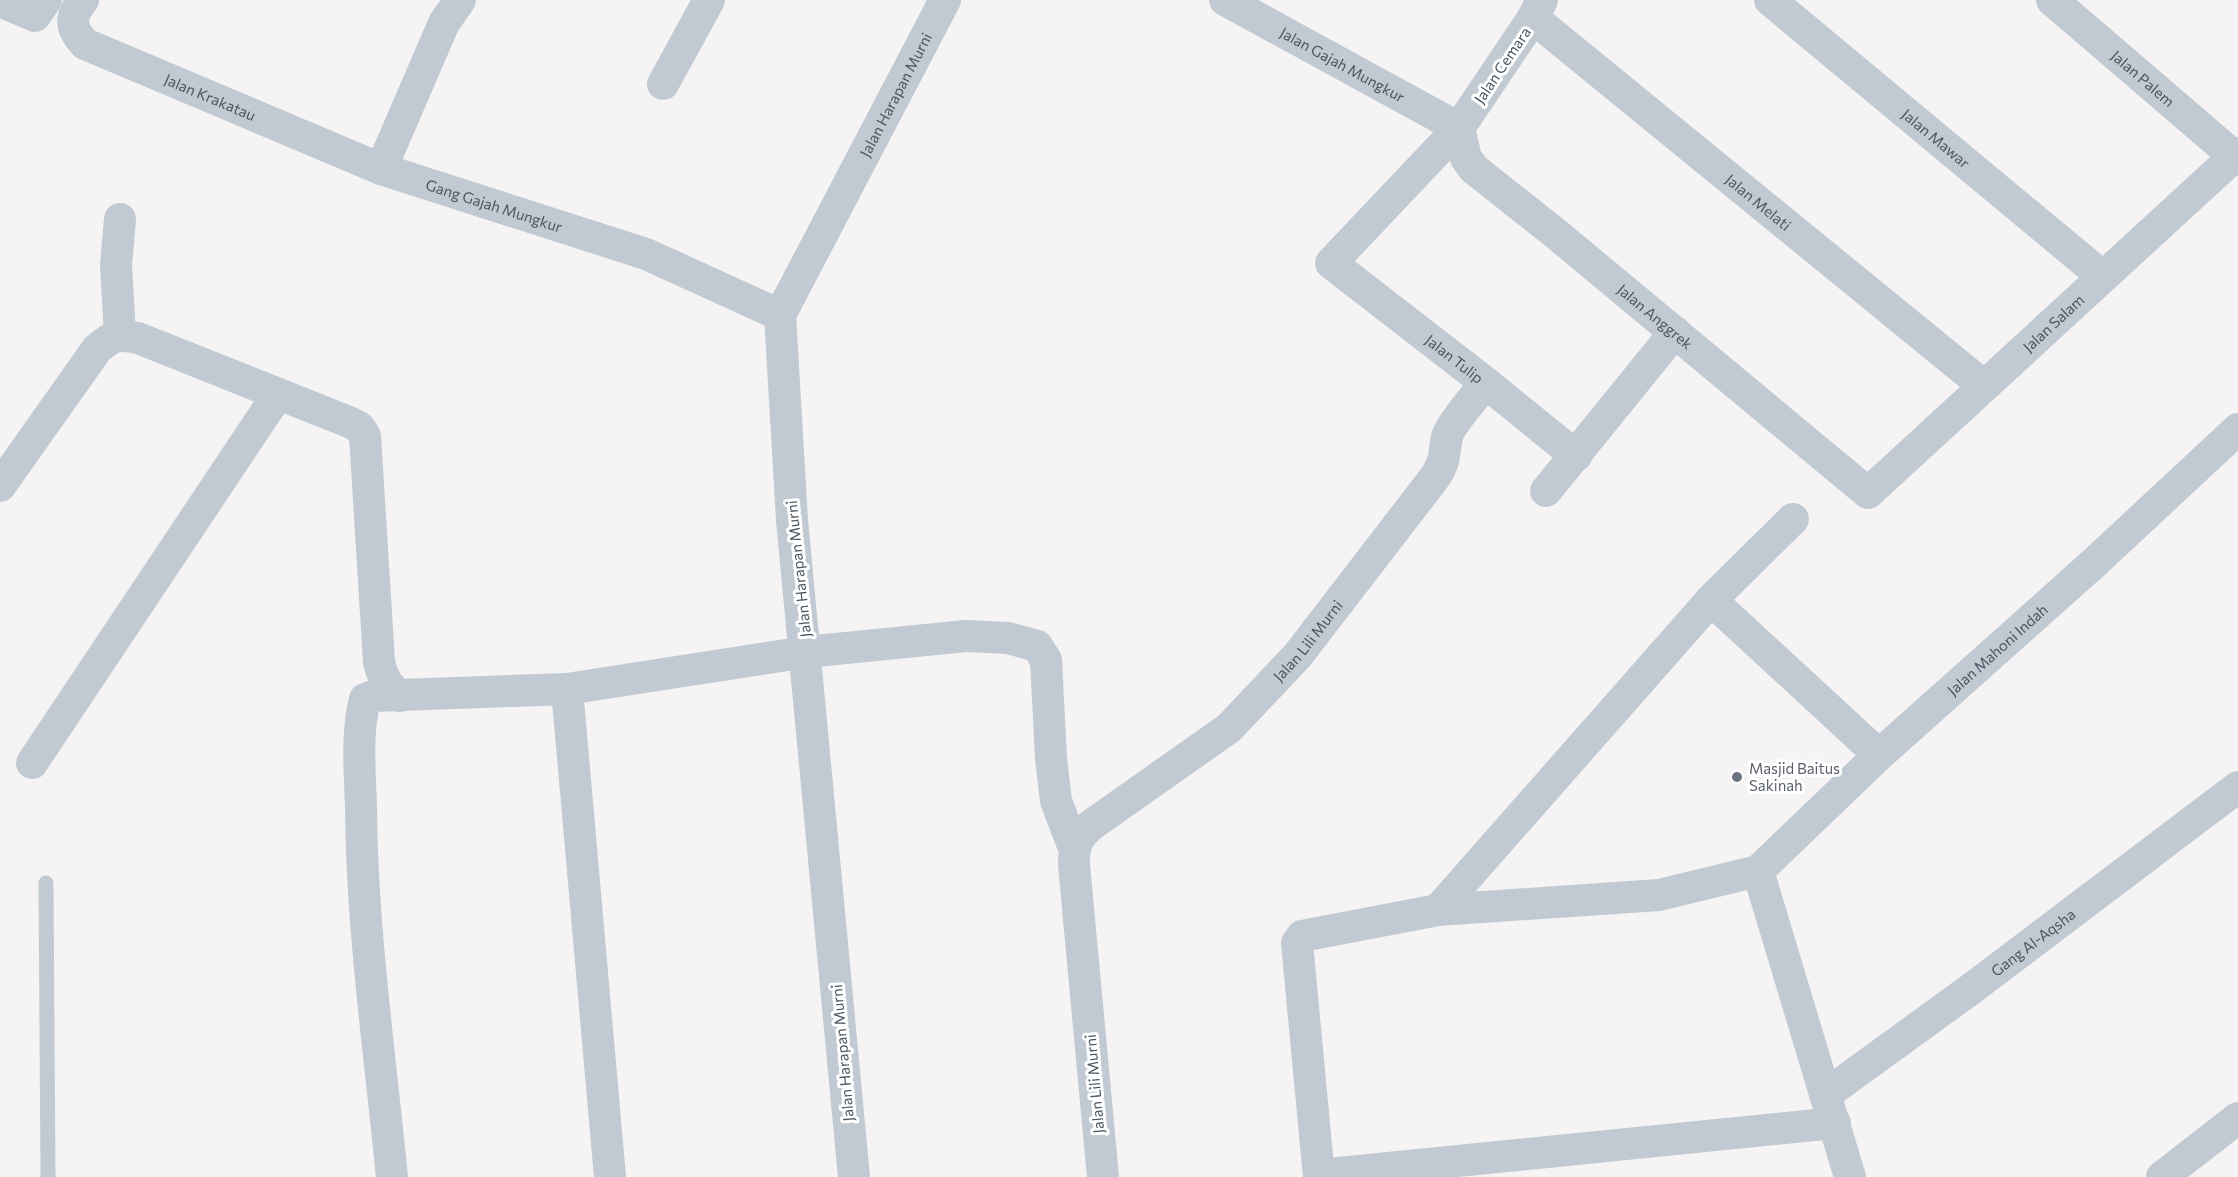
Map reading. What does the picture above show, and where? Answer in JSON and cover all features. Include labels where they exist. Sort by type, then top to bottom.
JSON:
[{"type":"street","points":[[0,1],[35,16],[46,0]]},
{"type":"street","name":"Jalan Krakatau","points":[[83,0],[76,9],[73,20],[74,32],[85,44],[381,169]]},
{"type":"street","points":[[381,169],[444,23],[460,0]]},
{"type":"street","points":[[663,84],[709,0]]},
{"type":"street","name":"Jalan Harapan Murni","points":[[854,1177],[792,520],[780,315],[945,0]]},
{"type":"street","name":"Jalan Gajah Mungkur","points":[[1226,0],[1459,128]]},
{"type":"street","name":"Jalan Mawar","points":[[1770,0],[2102,276]]},
{"type":"street","name":"Jalan Palem","points":[[2052,0],[2236,155]]},
{"type":"street","name":"Jalan Cemara","points":[[1330,263],[1459,128],[1537,9]]},
{"type":"street","name":"Jalan Melati","points":[[1537,9],[1984,386]]},
{"type":"street","name":"Jalan Anggrek","points":[[1459,128],[1466,158],[1474,169],[1868,493]]},
{"type":"street","name":"Jalan Salam","points":[[1868,493],[2236,155]]},
{"type":"street","name":"Gang Gajah Mungkur","points":[[381,169],[646,254],[780,315]]},
{"type":"street","points":[[120,219],[116,265],[120,335]]},
{"type":"street","name":"Jalan Tulip","points":[[1330,263],[1486,383],[1576,456]]},
{"type":"street","points":[[1545,490],[1576,456],[1675,332]]},
{"type":"street","points":[[0,486],[97,349],[108,340],[120,335],[138,338],[359,427],[365,436],[379,662],[382,676],[388,687],[400,696]]},
{"type":"street","name":"Jalan Lili Murni","points":[[1074,848],[1078,837],[1090,826],[1230,728],[1298,655],[1435,477],[1446,454],[1448,435],[1486,383]]},
{"type":"street","points":[[32,763],[278,394]]},
{"type":"street","name":"Jalan Mahoni Indah","points":[[1758,872],[1879,755],[2094,563],[2238,429]]},
{"type":"street","points":[[1438,910],[1711,600],[1793,519]]},
{"type":"street","points":[[1711,600],[1879,755]]},
{"type":"street","name":"Jalan Lili Murni","points":[[392,1177],[361,849],[360,741],[365,699],[373,696],[567,689],[806,652],[966,636],[1008,638],[1036,646],[1046,660],[1051,758],[1056,801],[1074,848],[1103,1177]]},
{"type":"street","points":[[567,689],[610,1177]]},
{"type":"street","name":"Gang Al-Aqsha","points":[[1830,1109],[1971,989],[2238,787]]},
{"type":"street","points":[[1830,1109],[1319,1176],[1297,943],[1302,936],[1438,910],[1659,895],[1758,872],[1830,1109],[1850,1177]]},
{"type":"street","points":[[2162,1177],[2238,1118]]},
{"type":"lane","points":[[46,883],[48,1177]]},
{"type":"place","name":"Masjid Baitus Sakinah","points":[[1737,777]]}]
